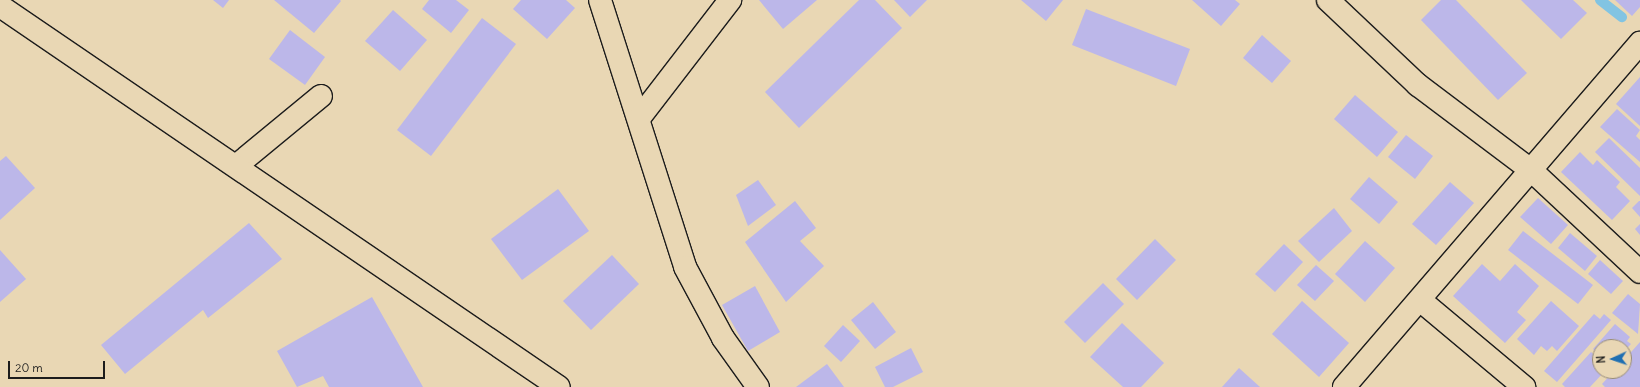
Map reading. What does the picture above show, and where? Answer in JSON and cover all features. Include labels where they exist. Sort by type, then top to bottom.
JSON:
[{"type":"street","points":[[600,0],[640,117],[685,267],[723,338],[758,387]]},
{"type":"street","points":[[640,117],[730,0]]},
{"type":"street","points":[[1328,0],[1418,85],[1531,170],[1640,272]]},
{"type":"street","points":[[0,6],[559,387]]},
{"type":"street","points":[[1344,387],[1640,43]]},
{"type":"street","points":[[236,166],[322,96]]},
{"type":"street","points":[[1420,300],[1524,387]]},
{"type":"building","points":[[213,0],[229,0],[223,8]]},
{"type":"building","points":[[274,0],[340,0],[341,1],[314,33]]},
{"type":"building","points":[[429,0],[456,0],[469,10],[451,33],[422,9]]},
{"type":"building","points":[[521,0],[566,0],[575,8],[547,39],[513,9]]},
{"type":"building","points":[[759,0],[817,0],[783,29]]},
{"type":"building","points":[[859,0],[875,0],[902,28],[799,128],[765,92]]},
{"type":"building","points":[[894,0],[927,0],[910,17]]},
{"type":"building","points":[[1021,0],[1063,0],[1046,21]]},
{"type":"building","points":[[1192,0],[1235,0],[1240,4],[1221,26]]},
{"type":"building","points":[[1441,0],[1456,0],[1527,73],[1498,100],[1421,20]]},
{"type":"building","points":[[1521,0],[1573,0],[1587,13],[1561,39]]},
{"type":"building","points":[[1615,0],[1640,0],[1640,7],[1632,16]]},
{"type":"building","points":[[1086,9],[1190,49],[1176,86],[1072,45]]},
{"type":"building","points":[[393,10],[427,40],[400,71],[365,41]]},
{"type":"building","points":[[482,18],[516,44],[431,156],[397,130]]},
{"type":"building","points":[[290,30],[325,57],[305,85],[269,59]]},
{"type":"building","points":[[1262,35],[1291,61],[1272,83],[1243,58]]},
{"type":"building","points":[[1640,77],[1640,126],[1616,104]]},
{"type":"building","points":[[1355,95],[1398,132],[1377,157],[1334,119]]},
{"type":"building","points":[[1617,109],[1640,130],[1636,136],[1640,140],[1640,162],[1600,127]]},
{"type":"building","points":[[1406,135],[1433,156],[1415,179],[1388,157]]},
{"type":"building","points":[[1609,138],[1640,168],[1640,196],[1595,152]]},
{"type":"building","points":[[1580,152],[1593,165],[1597,160],[1620,182],[1616,187],[1630,201],[1612,220],[1561,172]]},
{"type":"building","points":[[6,156],[35,188],[0,220],[0,161]]},
{"type":"building","points":[[1369,177],[1398,202],[1379,224],[1350,199]]},
{"type":"building","points":[[758,180],[776,205],[748,226],[736,195]]},
{"type":"building","points":[[1450,182],[1474,203],[1436,245],[1412,224]]},
{"type":"building","points":[[558,189],[589,231],[522,280],[491,239]]},
{"type":"building","points":[[1538,198],[1568,225],[1551,244],[1520,217]]},
{"type":"building","points":[[795,201],[816,228],[800,241],[824,266],[786,302],[745,242]]},
{"type":"building","points":[[1640,201],[1640,217],[1632,208]]},
{"type":"building","points":[[1334,208],[1352,231],[1319,262],[1298,241]]},
{"type":"building","points":[[249,223],[282,259],[208,318],[203,310],[125,374],[101,345]]},
{"type":"building","points":[[1640,224],[1640,235],[1635,229]]},
{"type":"building","points":[[1523,231],[1593,285],[1578,304],[1508,250]]},
{"type":"building","points":[[1570,233],[1597,256],[1585,271],[1558,248]]},
{"type":"building","points":[[1155,239],[1176,260],[1137,300],[1116,279]]},
{"type":"building","points":[[1365,241],[1395,268],[1365,302],[1335,274]]},
{"type":"building","points":[[1284,244],[1303,262],[1275,292],[1255,274]]},
{"type":"building","points":[[0,250],[26,279],[0,302]]},
{"type":"building","points":[[612,255],[639,284],[591,330],[563,301]]},
{"type":"building","points":[[1600,260],[1623,281],[1611,294],[1588,274]]},
{"type":"building","points":[[1482,264],[1500,281],[1515,264],[1539,286],[1517,312],[1526,320],[1505,343],[1453,296]]},
{"type":"building","points":[[1316,265],[1334,281],[1315,301],[1297,285]]},
{"type":"building","points":[[1103,283],[1124,304],[1085,343],[1064,322]]},
{"type":"building","points":[[755,286],[780,332],[748,351],[722,305]]},
{"type":"building","points":[[1628,294],[1640,304],[1638,334],[1612,313]]},
{"type":"building","points":[[372,297],[423,387],[329,387],[323,376],[297,387],[277,351]]},
{"type":"building","points":[[1302,301],[1349,343],[1319,377],[1272,334]]},
{"type":"building","points":[[1551,301],[1579,326],[1557,351],[1552,346],[1547,351],[1541,346],[1534,355],[1517,339]]},
{"type":"building","points":[[873,302],[896,332],[875,349],[851,320]]},
{"type":"building","points":[[1594,314],[1600,319],[1604,314],[1611,320],[1594,339],[1592,339],[1592,342],[1557,382],[1544,371]]},
{"type":"building","points":[[1122,323],[1164,363],[1141,387],[1123,387],[1090,357]]},
{"type":"building","points":[[1615,324],[1630,337],[1628,339],[1602,339]]},
{"type":"building","points":[[843,325],[860,341],[841,362],[824,346]]},
{"type":"building","points":[[1640,342],[1640,387],[1605,387],[1602,384],[1607,379],[1632,379],[1632,351]]},
{"type":"building","points":[[911,348],[923,372],[893,387],[885,387],[875,367]]},
{"type":"building","points":[[1591,352],[1592,353],[1592,379],[1598,379],[1590,387],[1565,387],[1562,384]]},
{"type":"building","points":[[827,364],[844,387],[796,387]]},
{"type":"building","points":[[1239,368],[1260,387],[1222,387]]},
{"type":"waterway","points":[[1600,0],[1622,17]]}]
